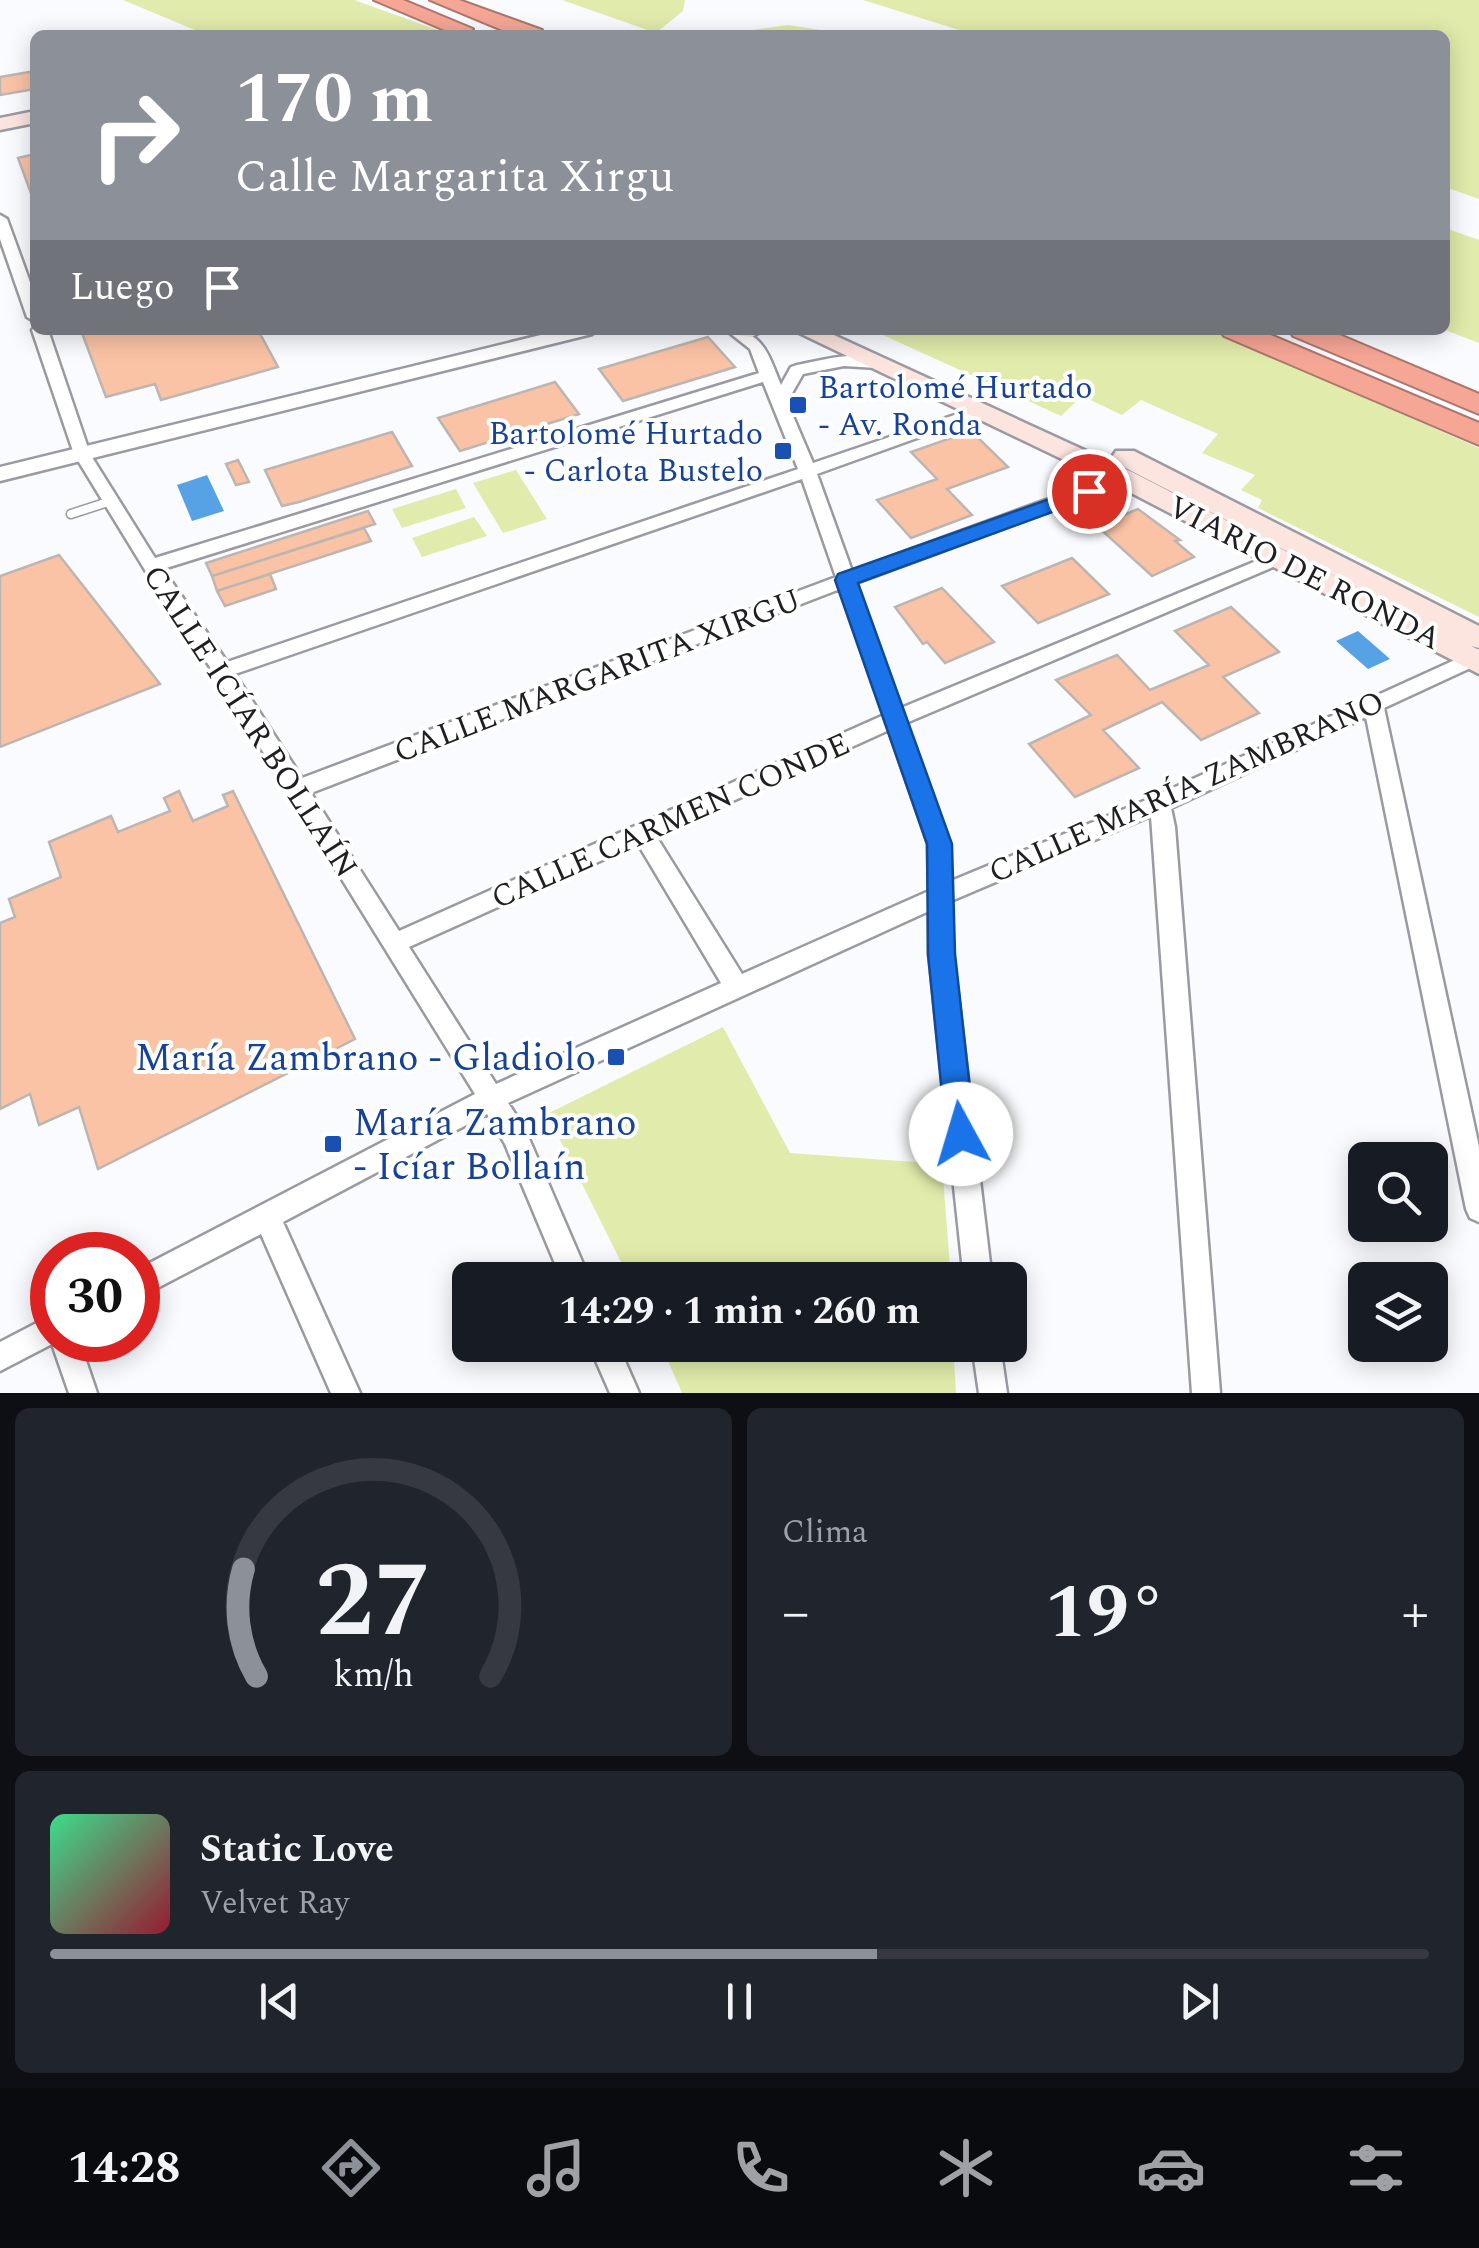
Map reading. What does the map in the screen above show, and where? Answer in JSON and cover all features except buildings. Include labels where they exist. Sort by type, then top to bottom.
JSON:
[{"type":"highway","points":[[384,0],[465,30]]},
{"type":"highway","points":[[440,0],[521,30]]},
{"type":"highway","points":[[1246,335],[1479,435]]},
{"type":"highway","points":[[1315,335],[1479,405]]},
{"type":"main road","points":[[0,124],[30,118]]},
{"type":"main road","points":[[0,137],[30,131]]},
{"type":"main road","name":"VIARIO DE RONDA","points":[[815,335],[1124,478],[1478,654]]},
{"type":"main road","name":"VIARIO DE RONDA","points":[[861,335],[1167,476],[1478,654]]},
{"type":"street","points":[[0,219],[30,303]]},
{"type":"street","name":"CALLE ICÍAR BOLLAÍN","points":[[42,335],[82,454],[490,1098],[534,1176],[569,1262]]},
{"type":"street","points":[[0,474],[565,335]]},
{"type":"street","points":[[754,335],[808,472],[940,844],[941,954],[976,1262]]},
{"type":"street","points":[[779,402],[797,370],[844,361],[877,362]]},
{"type":"street","points":[[151,566],[768,375]]},
{"type":"street","points":[[223,671],[984,411]]},
{"type":"street","name":"CALLE MARGARITA XIRGU","points":[[297,789],[1124,478]]},
{"type":"street","name":"CALLE CARMEN CONDE","points":[[393,944],[895,719],[1279,558]]},
{"type":"street","name":"CALLE MARÍA ZAMBRANO","points":[[160,1272],[490,1098],[940,896],[1159,804],[1478,654]]},
{"type":"street","points":[[1374,703],[1479,1209]]},
{"type":"street","points":[[1159,804],[1164,827],[1206,1393]]},
{"type":"street","points":[[642,832],[738,988]]},
{"type":"street","points":[[266,1216],[346,1393]]},
{"type":"street","points":[[0,1357],[30,1341]]},
{"type":"street","points":[[72,1362],[83,1393]]},
{"type":"street","points":[[611,1362],[626,1393]]},
{"type":"street","points":[[988,1362],[993,1393]]},
{"type":"lane","points":[[71,514],[111,501]]},
{"type":"green space","points":[[123,0],[354,0],[438,30],[195,30]]},
{"type":"green space","points":[[562,0],[685,0],[683,11],[660,30],[647,30]]},
{"type":"green space","points":[[863,0],[1479,0],[1479,199],[1450,189],[1450,30],[959,30]]},
{"type":"green space","points":[[788,25],[820,30],[752,30]]},
{"type":"green space","points":[[1450,230],[1479,240],[1479,343],[1450,332]]},
{"type":"green space","points":[[883,335],[1222,335],[1479,448],[1479,617],[1258,508],[1262,500],[1241,490],[1255,475],[1202,453],[1218,434],[1141,400],[1122,415],[1082,396],[1061,416]]},
{"type":"green space","points":[[516,470],[547,519],[503,533],[473,483]]},
{"type":"green space","points":[[456,489],[466,508],[402,528],[392,509]]},
{"type":"green space","points":[[474,517],[487,536],[422,557],[412,538]]},
{"type":"green space","points":[[723,1027],[790,1153],[942,1164],[950,1262],[621,1262],[547,1114]]},
{"type":"green space","points":[[668,1362],[954,1362],[956,1393],[682,1393]]},
{"type":"water","points":[[207,475],[224,511],[192,521],[177,485]]},
{"type":"water","points":[[1358,631],[1390,659],[1368,669],[1336,641]]},
{"type":"place","name":"Bartolomé Hurtado - Av. Ronda","points":[[798,405]]},
{"type":"place","name":"Bartolomé Hurtado - Carlota Bustelo","points":[[783,451]]},
{"type":"place","name":"María Zambrano - Gladiolo","points":[[616,1057]]},
{"type":"place","name":"María Zambrano - Icíar Bollaín","points":[[333,1144]]},
{"type":"route","points":[[961,1134],[941,954],[940,844],[846,580],[1089,491]]}]
